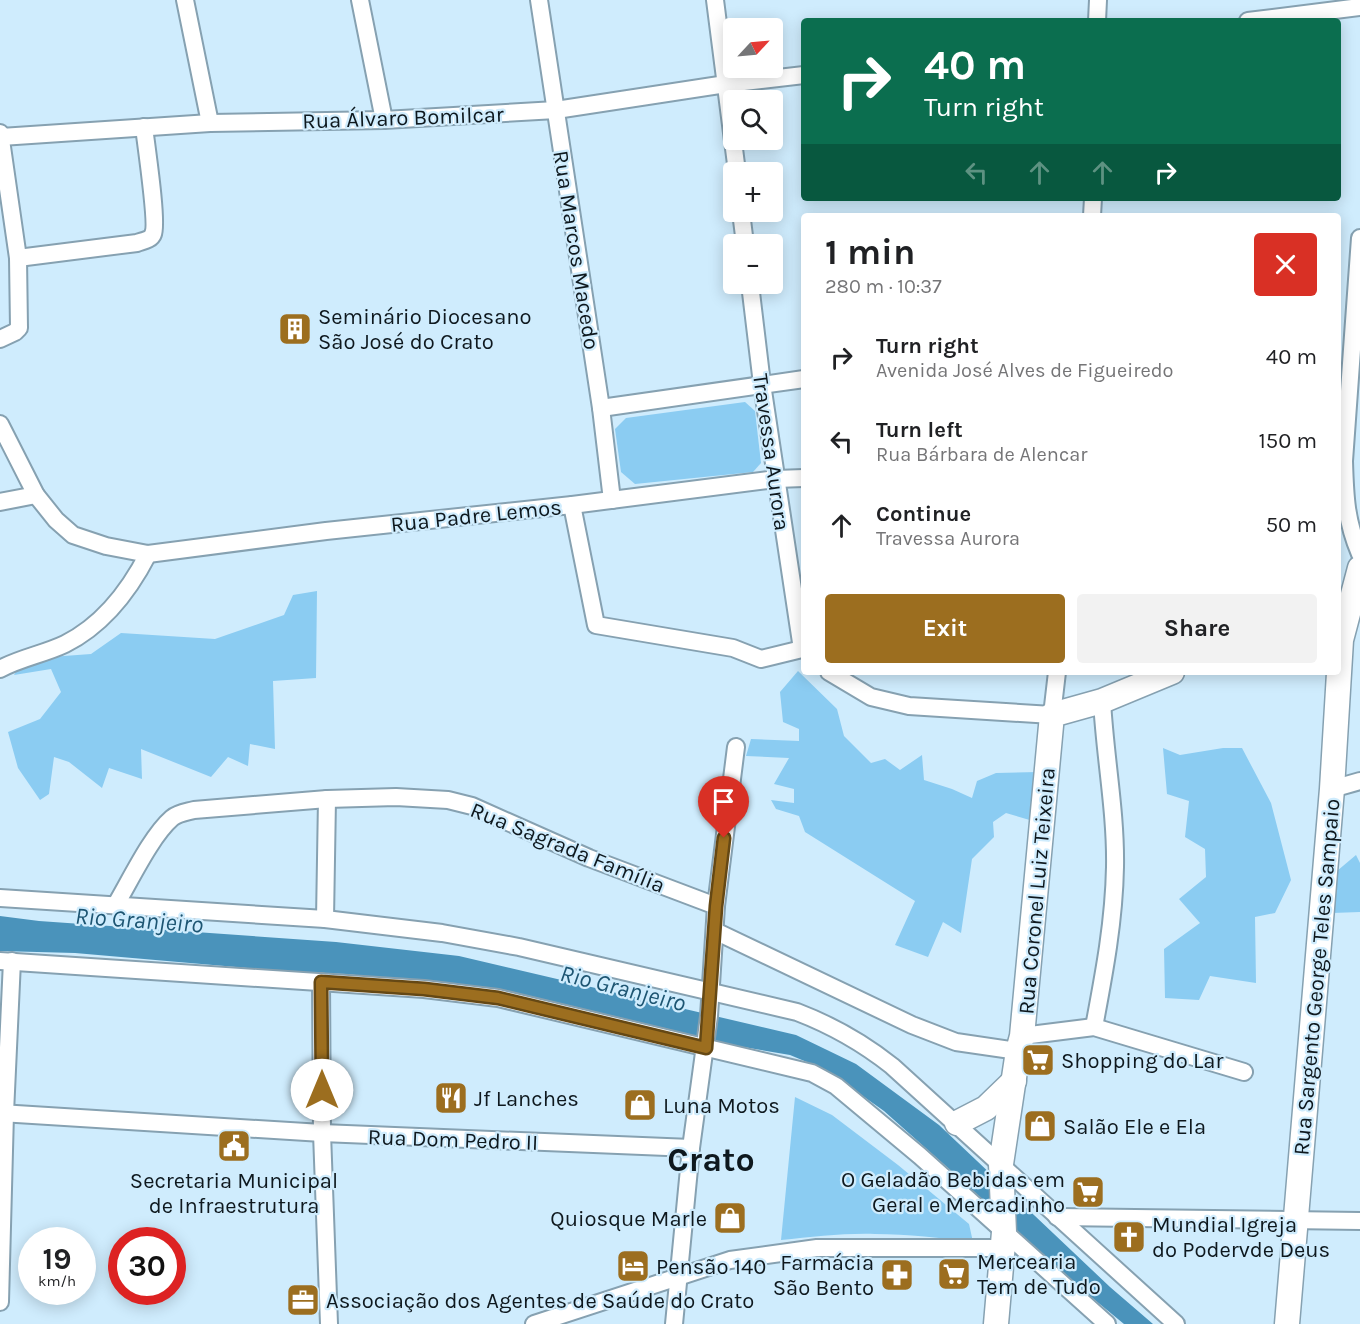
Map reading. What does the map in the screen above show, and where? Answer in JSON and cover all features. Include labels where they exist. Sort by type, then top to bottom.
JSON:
[{"type":"main road","name":"Rua Sargento George Teles Sampaio","points":[[1341,647],[1342,631],[1360,568]]},
{"type":"main road","points":[[1052,715],[1102,701],[1165,675]]},
{"type":"main road","name":"Rua Sargento George Teles Sampaio","points":[[1287,1324],[1332,789],[1339,675]]},
{"type":"main road","name":"Rua Coronel Luiz Teixeira","points":[[996,1324],[1004,1240],[1001,1164],[1020,1044],[1052,715]]},
{"type":"main road","points":[[957,1123],[986,1108],[1014,1081]]},
{"type":"street","points":[[185,0],[210,123]]},
{"type":"street","points":[[360,0],[384,120]]},
{"type":"street","name":"Rua Marcos Macedo","points":[[539,0],[601,408],[612,500]]},
{"type":"street","points":[[715,0],[736,162]]},
{"type":"street","points":[[1097,18],[1098,0]]},
{"type":"street","points":[[1272,18],[1360,7]]},
{"type":"street","name":"Rua Álvaro Bomilcar","points":[[0,135],[210,123],[384,120],[555,110],[726,84],[801,75]]},
{"type":"street","points":[[18,258],[137,243],[151,238],[154,227],[144,127]]},
{"type":"street","points":[[0,135],[18,258],[19,328],[0,339]]},
{"type":"street","points":[[1360,237],[1351,296],[1344,471],[1351,532],[1360,554]]},
{"type":"street","name":"Travessa Aurora","points":[[751,294],[762,384],[801,637]]},
{"type":"street","points":[[601,408],[801,379]]},
{"type":"street","name":"Rua Padre Lemos","points":[[0,424],[36,495],[56,520],[73,535],[87,542],[148,554],[326,531],[572,505],[776,479],[801,478]]},
{"type":"street","points":[[0,502],[36,495]]},
{"type":"street","name":"Travessa Aurora","points":[[572,505],[596,625],[733,648],[761,659],[801,650]]},
{"type":"street","points":[[0,669],[65,643],[94,624],[113,608],[148,554]]},
{"type":"street","points":[[834,675],[871,697],[909,706],[1052,715]]},
{"type":"street","name":"Rua Coronel Luiz Teixeira","points":[[1052,715],[1057,675]]},
{"type":"street","points":[[1094,1027],[1112,929],[1115,867],[1114,823],[1102,701]]},
{"type":"street","points":[[674,1324],[691,1148],[706,1048],[716,906],[736,747]]},
{"type":"street","points":[[1332,789],[1360,781]]},
{"type":"street","name":"Rua Sagrada Família","points":[[115,906],[154,840],[172,818],[181,813],[327,799],[396,797],[448,800],[472,806],[588,858],[716,906]]},
{"type":"street","points":[[325,919],[327,799]]},
{"type":"street","points":[[0,898],[325,919],[442,933],[519,947],[797,1012],[824,1022],[871,1050],[957,1123],[1176,1324]]},
{"type":"street","points":[[715,931],[912,1025],[956,1042],[1020,1044],[1094,1027],[1244,1072]]},
{"type":"street","points":[[0,1302],[6,961],[424,989],[498,998],[812,1073],[836,1086],[920,1156],[1004,1240],[1107,1324]]},
{"type":"street","points":[[321,982],[322,1133],[330,1324]]},
{"type":"street","name":"Rua Dom Pedro II","points":[[2,1113],[322,1133],[691,1148]]},
{"type":"street","points":[[1057,1217],[1360,1221]]},
{"type":"street","points":[[534,1324],[730,1260],[817,1248],[1004,1240]]},
{"type":"shaded area","points":[[745,402],[755,411],[761,463],[753,472],[635,484],[621,472],[615,429],[626,418]]},
{"type":"shaded area","points":[[317,591],[316,678],[273,681],[275,749],[250,744],[248,766],[228,757],[211,777],[141,749],[142,779],[109,768],[102,788],[69,762],[54,757],[49,794],[40,800],[18,768],[8,732],[40,719],[61,692],[51,669],[14,675],[23,659],[91,654],[121,633],[215,639],[284,615],[293,595]]},
{"type":"shaded area","points":[[798,671],[837,709],[844,736],[871,763],[885,759],[900,770],[922,755],[924,780],[972,798],[977,781],[996,773],[1038,772],[1033,821],[1006,813],[993,822],[994,837],[972,859],[961,933],[943,922],[928,957],[895,945],[915,901],[805,832],[799,816],[776,809],[771,800],[794,803],[794,789],[774,784],[789,758],[746,756],[751,739],[799,741],[799,729],[783,722],[780,692]]},
{"type":"shaded area","points":[[1163,748],[1180,755],[1223,748],[1242,748],[1271,803],[1291,880],[1275,913],[1255,917],[1256,983],[1210,976],[1199,1000],[1165,998],[1164,949],[1200,923],[1179,899],[1206,877],[1205,849],[1185,837],[1189,801],[1167,794]]},
{"type":"shaded area","points":[[1356,855],[1360,863],[1360,912],[1332,913],[1337,871]]},
{"type":"shaded area","points":[[0,916],[39,921],[336,942],[459,956],[796,1035],[856,1064],[939,1125],[1110,1287],[1153,1324],[1124,1324],[1039,1254],[966,1184],[884,1111],[826,1070],[790,1055],[714,1042],[455,985],[346,974],[295,972],[75,953],[0,951]]},
{"type":"shaded area","points":[[795,1097],[832,1115],[898,1165],[969,1224],[973,1242],[887,1234],[781,1240]]},
{"type":"place","name":"Seminário Diocesano São José do Crato","points":[[295,329]]},
{"type":"place","name":"Shopping do Lar","points":[[1038,1060]]},
{"type":"place","name":"Jf Lanches","points":[[451,1098]]},
{"type":"place","name":"Luna Motos","points":[[640,1105]]},
{"type":"place","name":"Salão Ele e Ela","points":[[1040,1126]]},
{"type":"place","name":"Secretaria Municipal de Infraestrutura","points":[[234,1146]]},
{"type":"place","name":"O Geladão Bebidas em Geral e Mercadinho","points":[[1088,1192]]},
{"type":"place","name":"Quiosque Marle","points":[[730,1218]]},
{"type":"place","name":"Mundial Igreja do Podervde Deus","points":[[1129,1237]]},
{"type":"place","name":"Pensão 140","points":[[633,1266]]},
{"type":"place","name":"Mercearia Tem de Tudo","points":[[954,1274]]},
{"type":"place","name":"Farmácia São Bento","points":[[897,1275]]},
{"type":"place","name":"Associação dos Agentes de Saúde do Crato","points":[[303,1300]]},
{"type":"district","name":"Crato","points":[[711,1159]]},
{"type":"route","points":[[322,1090],[321,982],[424,989],[498,998],[706,1048],[716,906],[724,838]]},
{"type":"water label","name":"Rio Granjeiro","points":[[139,920]]},
{"type":"water label","name":"Rio Granjeiro","points":[[623,988]]}]
